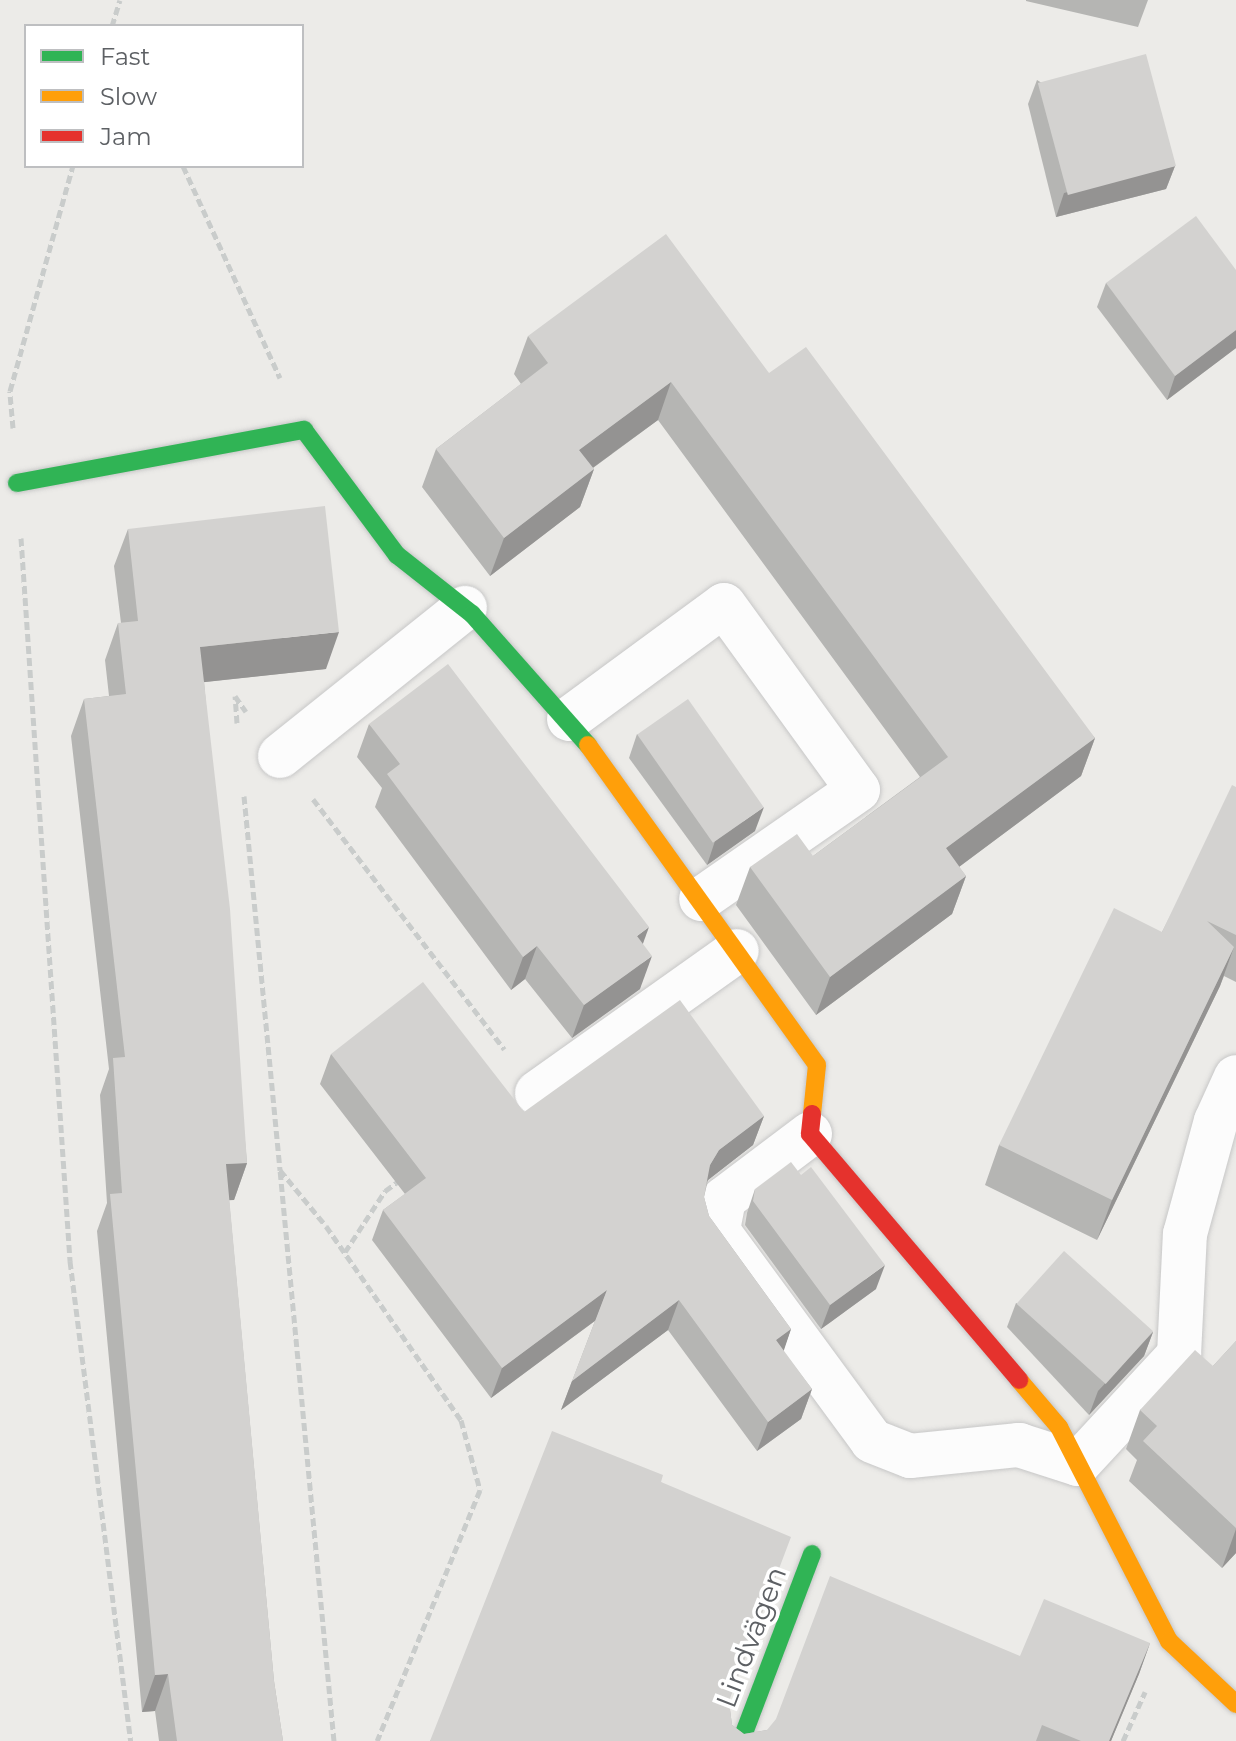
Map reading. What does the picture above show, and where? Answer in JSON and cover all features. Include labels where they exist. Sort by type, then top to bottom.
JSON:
[{"type":"street","points":[[17,483],[304,430],[397,555],[465,608],[569,719],[701,899],[817,1065],[810,1134],[1059,1427],[1169,1641],[1236,1704]]},
{"type":"street","points":[[569,719],[724,605],[858,790],[701,899]]},
{"type":"street","points":[[280,756],[465,608]]},
{"type":"street","points":[[537,1093],[737,951]]},
{"type":"street","points":[[1078,1464],[1179,1355],[1185,1234],[1216,1121],[1236,1077]]},
{"type":"street","points":[[810,1134],[724,1199],[718,1231],[872,1441],[910,1456],[1019,1445],[1078,1464]]},
{"type":"street","name":"Lindvägen","points":[[741,1741],[812,1554]]},
{"type":"path","points":[[114,24],[120,0]]},
{"type":"path","points":[[72,168],[10,391],[70,1261],[131,1741]]},
{"type":"path","points":[[184,168],[304,430]]},
{"type":"path","points":[[238,728],[235,696],[537,1093]]},
{"type":"path","points":[[244,791],[334,1741]]},
{"type":"path","points":[[280,1170],[345,1252],[461,1420],[480,1490],[377,1741]]},
{"type":"path","points":[[345,1252],[385,1191],[410,1173]]},
{"type":"building","points":[[1146,54],[1176,166],[1068,195],[1038,83]]},
{"type":"building","points":[[1196,216],[1236,270],[1236,330],[1175,376],[1106,283]]},
{"type":"building","points":[[666,234],[769,373],[806,347],[1095,738],[946,848],[966,876],[830,977],[750,867],[797,834],[813,856],[948,757],[671,382],[579,450],[594,469],[504,538],[436,449],[548,363],[528,336]]},
{"type":"building","points":[[325,506],[339,632],[200,647],[230,909],[247,1163],[226,1164],[274,1681],[283,1741],[177,1741],[168,1674],[155,1675],[110,1194],[122,1193],[113,1058],[125,1057],[84,699],[126,694],[118,623],[138,621],[128,529]]},
{"type":"building","points":[[448,664],[649,927],[637,936],[652,956],[584,1005],[537,946],[523,957],[387,774],[400,764],[369,724]]},
{"type":"building","points":[[688,699],[764,807],[713,843],[637,735]]},
{"type":"building","points":[[1232,785],[1236,787],[1236,935],[1207,921],[1234,947],[1112,1200],[999,1145],[1114,908],[1162,932]]},
{"type":"building","points":[[423,982],[524,1112],[680,1000],[764,1116],[719,1150],[710,1165],[704,1197],[709,1216],[791,1329],[776,1340],[812,1389],[768,1422],[679,1300],[572,1381],[607,1290],[502,1368],[383,1210],[426,1178],[331,1054]]},
{"type":"building","points":[[791,1162],[801,1175],[811,1167],[885,1265],[830,1305],[753,1201],[755,1189]]},
{"type":"building","points":[[1064,1251],[1153,1331],[1106,1384],[1016,1304]]},
{"type":"building","points":[[1236,1341],[1236,1528],[1143,1441],[1157,1426],[1140,1410],[1195,1350],[1213,1366]]},
{"type":"building","points":[[552,1431],[663,1475],[661,1482],[791,1537],[729,1701],[732,1725],[744,1734],[767,1730],[776,1719],[830,1576],[1020,1656],[1044,1599],[1150,1643],[1109,1741],[1081,1741],[1042,1725],[1036,1741],[430,1741]]},
{"type":"traffic: fast","points":[[17,483],[304,430],[397,555],[472,614],[588,745]]},
{"type":"traffic: fast","points":[[741,1741],[812,1554]]},
{"type":"traffic: slow","points":[[588,745],[817,1065],[812,1114]]},
{"type":"traffic: slow","points":[[1019,1380],[1059,1427],[1169,1641],[1236,1704]]},
{"type":"traffic: jam","points":[[812,1114],[810,1134],[1019,1380]]}]
